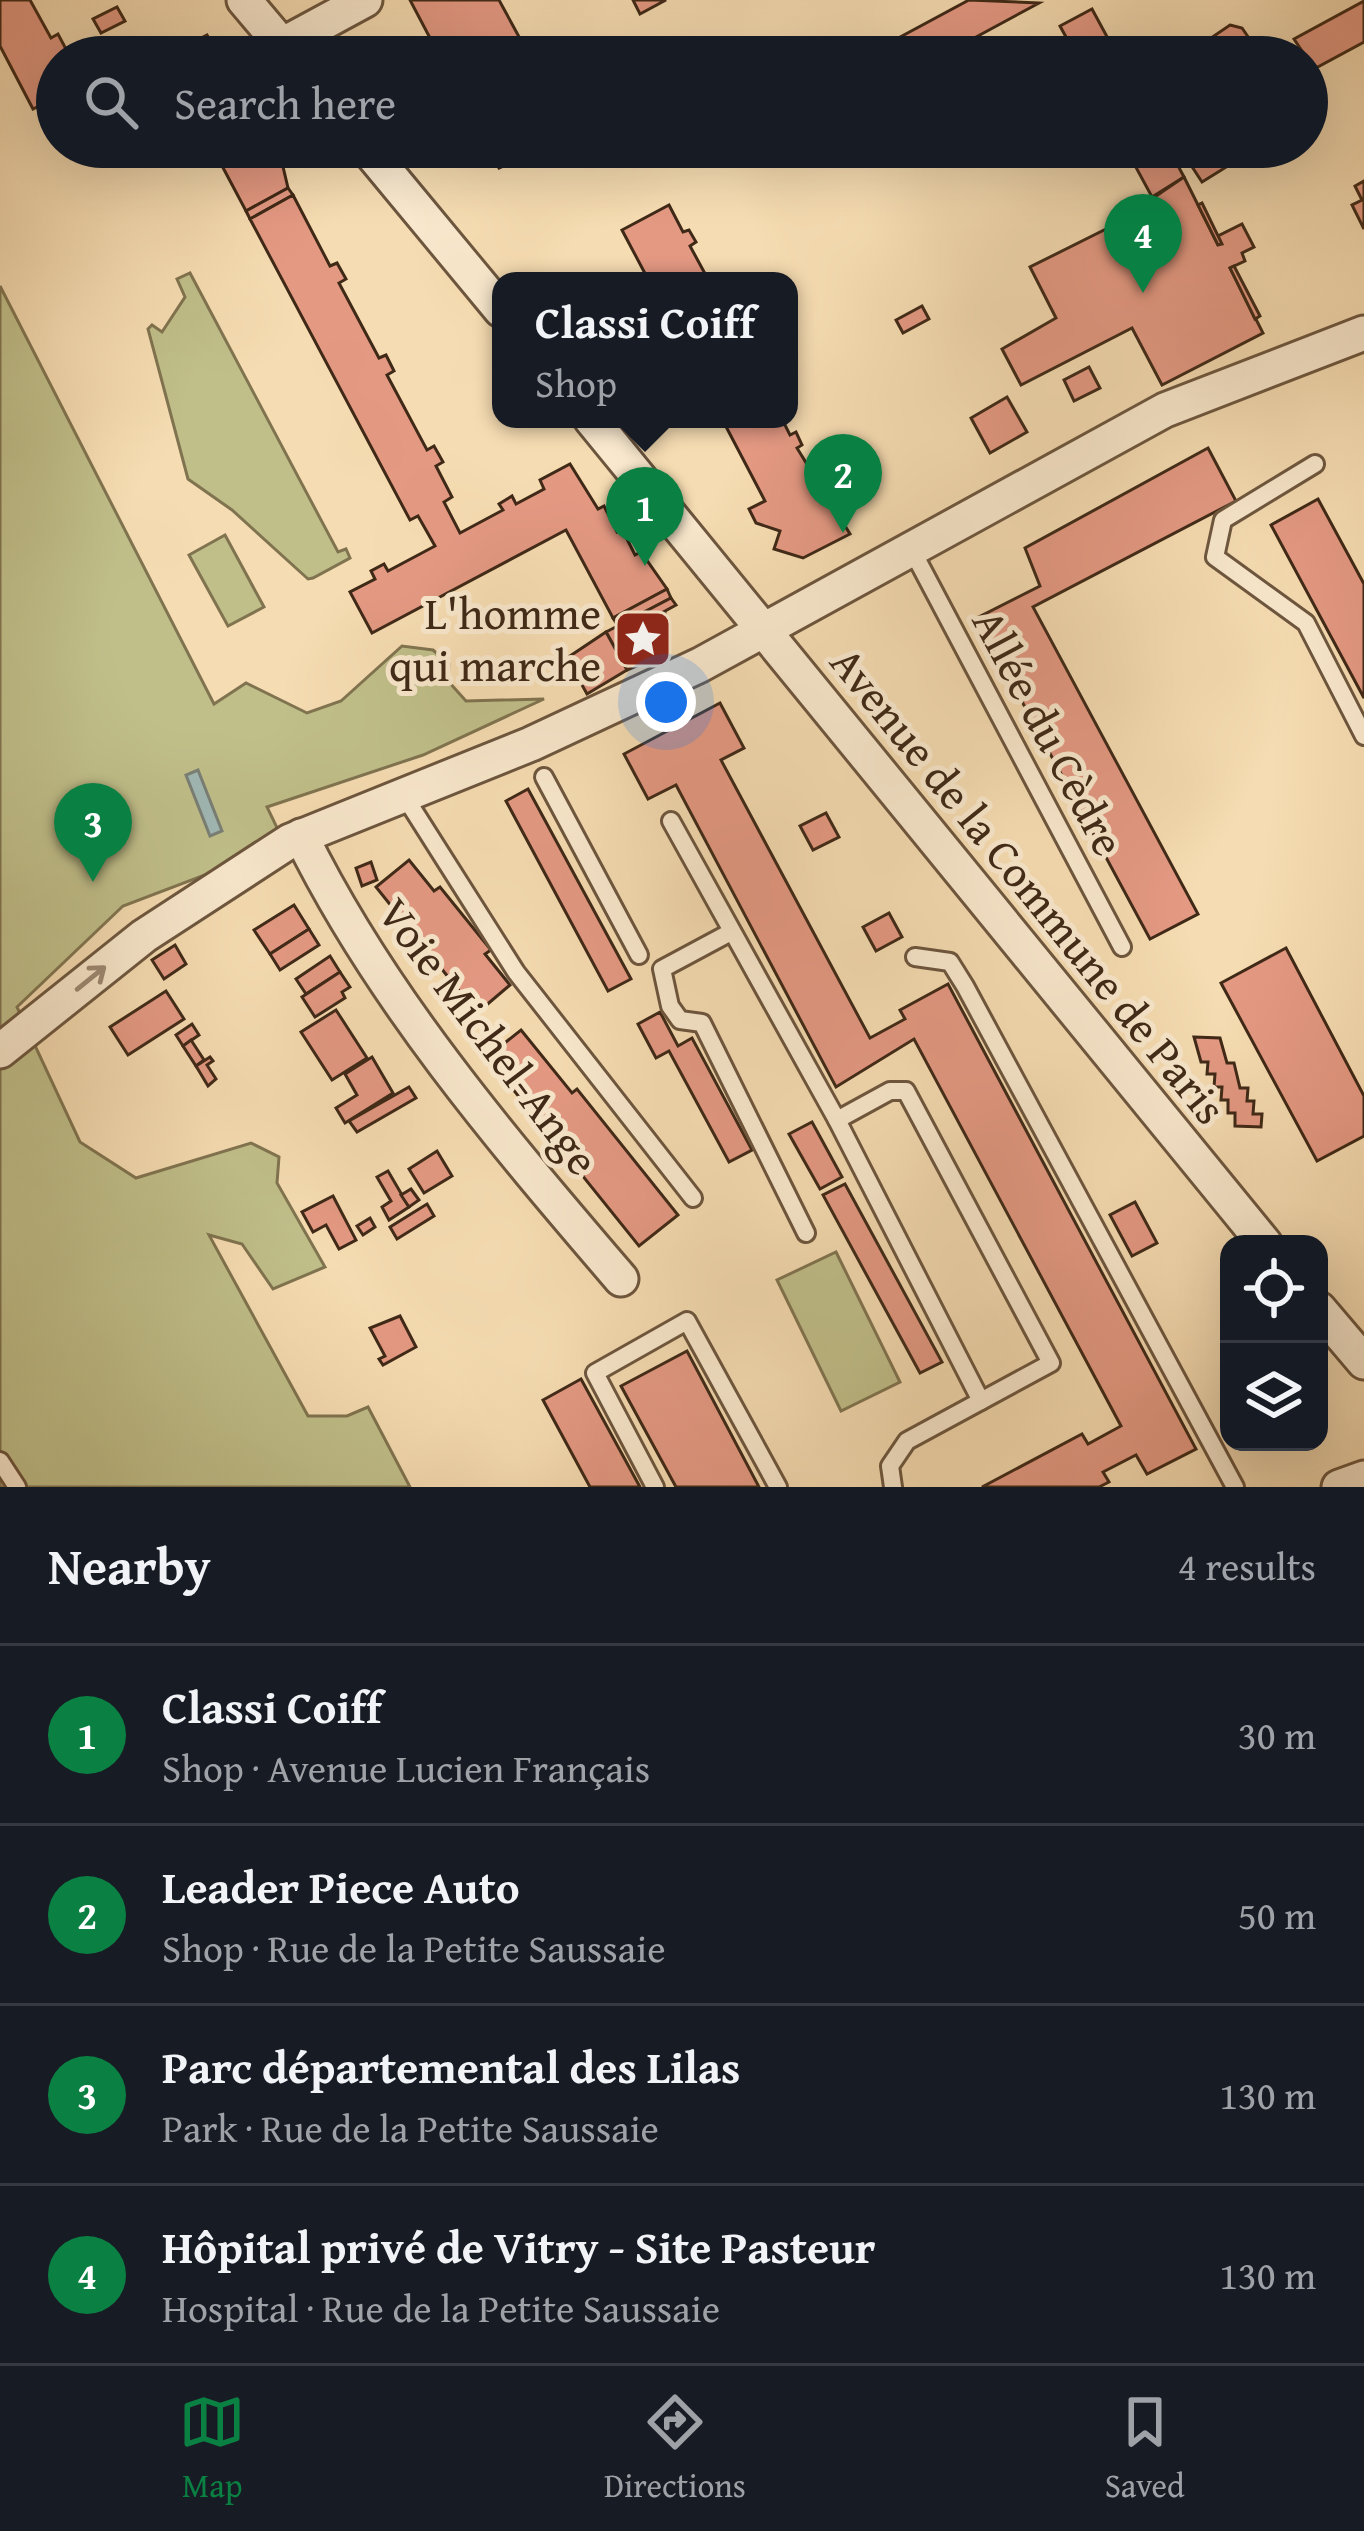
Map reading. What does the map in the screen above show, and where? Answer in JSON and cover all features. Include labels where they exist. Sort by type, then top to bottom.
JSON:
[{"type":"street","points":[[244,0],[274,36]]},
{"type":"street","points":[[310,36],[365,0]]},
{"type":"street","points":[[383,168],[492,299]]},
{"type":"street","points":[[0,1052],[145,936],[301,836],[405,797],[765,632],[1165,410],[1364,333]]},
{"type":"street","name":"Avenue de la Commune de Paris","points":[[598,428],[1258,1235]]},
{"type":"street","name":"Voie Michel-Ange","points":[[301,836],[329,894],[418,1028],[621,1279]]},
{"type":"street","points":[[1328,1320],[1364,1362]]},
{"type":"street","points":[[1339,1487],[1364,1478]]},
{"type":"lane","points":[[1315,464],[1223,520],[1215,557],[1226,571],[1275,596],[1306,623],[1364,736]]},
{"type":"lane","name":"Allée du Cèdre","points":[[912,550],[1122,947]]},
{"type":"lane","points":[[544,777],[639,955]]},
{"type":"lane","points":[[405,797],[516,972],[693,1198]]},
{"type":"lane","points":[[671,820],[837,1120],[981,1401]]},
{"type":"lane","points":[[731,932],[662,968],[663,983],[680,1020],[702,1024],[806,1233]]},
{"type":"lane","points":[[915,957],[950,962],[965,986],[1235,1487]]},
{"type":"lane","points":[[837,1120],[890,1091],[906,1090],[1051,1363],[907,1442],[890,1466],[892,1487]]},
{"type":"lane","points":[[655,1487],[595,1373],[687,1322],[778,1487]]},
{"type":"lane","points":[[0,1461],[17,1487]]},
{"type":"shaded area","points":[[190,273],[338,552],[346,549],[350,558],[313,578],[308,579],[232,510],[188,479],[148,329],[152,325],[162,332],[185,297],[177,279]]},
{"type":"shaded area","points":[[0,286],[214,704],[246,683],[307,713],[341,701],[402,646],[433,650],[449,664],[448,681],[466,701],[544,699],[423,755],[267,807],[281,836],[247,859],[123,906],[17,1007],[80,1142],[136,1178],[251,1143],[279,1157],[277,1183],[325,1267],[273,1289],[242,1244],[209,1235],[308,1416],[347,1416],[368,1407],[410,1487],[0,1487]]},
{"type":"shaded area","points":[[225,535],[264,607],[228,626],[189,555]]},
{"type":"shaded area","points":[[665,611],[668,634],[632,651],[623,634]]},
{"type":"shaded area","points":[[836,1252],[900,1382],[841,1411],[777,1280]]},
{"type":"water","points":[[198,770],[222,831],[210,836],[186,775]]},
{"type":"building","points":[[0,0],[30,0],[50,36],[36,36],[36,108],[33,109],[0,46]]},
{"type":"building","points":[[410,0],[499,0],[519,36],[429,36]]},
{"type":"building","points":[[633,0],[666,0],[640,14]]},
{"type":"building","points":[[969,0],[1039,3],[978,36],[902,36]]},
{"type":"building","points":[[1364,1],[1364,42],[1328,61],[1328,36],[1300,36]]},
{"type":"building","points":[[117,7],[125,21],[101,33],[93,19]]},
{"type":"building","points":[[1092,9],[1107,36],[1065,36],[1060,26]]},
{"type":"building","points":[[1230,25],[1242,28],[1248,36],[1214,36]]},
{"type":"building","points":[[223,168],[283,168],[288,188],[246,211]]},
{"type":"building","points":[[1136,168],[1179,168],[1184,177],[1152,197]]},
{"type":"building","points":[[1193,168],[1225,168],[1202,182]]},
{"type":"building","points":[[1184,177],[1218,245],[1218,236],[1242,224],[1254,247],[1242,253],[1245,261],[1230,268],[1263,333],[1162,385],[1132,328],[1021,385],[1002,349],[1056,318],[1030,267],[1112,226]]},
{"type":"building","points":[[1364,181],[1364,229],[1352,205],[1362,200],[1355,186]]},
{"type":"building","points":[[288,188],[293,195],[250,219],[246,211]]},
{"type":"building","points":[[293,195],[330,266],[337,263],[346,279],[339,283],[379,358],[386,355],[394,371],[387,375],[427,450],[434,446],[443,462],[436,466],[452,497],[444,502],[460,533],[503,510],[499,504],[512,496],[516,504],[544,489],[540,480],[570,464],[598,509],[604,506],[617,532],[622,529],[635,555],[641,552],[667,589],[613,618],[566,530],[372,633],[350,592],[375,579],[371,571],[384,564],[388,571],[435,546],[418,516],[410,520],[250,219]]},
{"type":"building","points":[[1202,203],[1222,244],[1218,245],[1198,205]]},
{"type":"building","points":[[669,205],[683,232],[689,230],[696,242],[690,246],[704,272],[644,272],[622,230]]},
{"type":"building","points":[[1234,266],[1260,316],[1255,319],[1230,268]]},
{"type":"building","points":[[922,306],[929,319],[903,333],[896,320]]},
{"type":"building","points":[[1089,367],[1100,388],[1074,401],[1064,380]]},
{"type":"building","points":[[1007,397],[1027,432],[990,453],[971,418]]},
{"type":"building","points":[[727,428],[796,432],[802,445],[797,448],[850,534],[803,558],[774,549],[780,531],[756,523],[749,509],[765,501]]},
{"type":"building","points":[[1208,448],[1236,501],[1033,607],[1198,914],[1150,939],[977,618],[1040,586],[1025,548]]},
{"type":"building","points":[[1318,499],[1364,584],[1364,698],[1271,525]]},
{"type":"building","points":[[667,589],[671,598],[618,626],[613,618]]},
{"type":"building","points":[[671,598],[676,605],[623,634],[639,665],[627,670],[606,632]]},
{"type":"building","points":[[606,632],[627,670],[587,694],[567,658]]},
{"type":"building","points":[[720,703],[744,748],[721,760],[870,1038],[905,1019],[900,1010],[948,984],[1196,1449],[1147,1474],[1136,1455],[1103,1472],[1109,1482],[1099,1487],[982,1487],[1082,1434],[1088,1444],[1121,1426],[914,1039],[836,1087],[676,785],[648,799],[624,754]]},
{"type":"building","points":[[528,789],[631,979],[608,991],[506,801]]},
{"type":"building","points":[[826,813],[839,837],[813,850],[800,826]]},
{"type":"building","points":[[409,860],[434,891],[440,887],[491,950],[485,954],[510,985],[477,1013],[376,887]]},
{"type":"building","points":[[371,862],[377,880],[362,886],[356,868]]},
{"type":"building","points":[[294,905],[309,929],[270,954],[254,930]]},
{"type":"building","points":[[889,913],[902,937],[876,951],[863,927]]},
{"type":"building","points":[[309,929],[319,945],[280,970],[270,954]]},
{"type":"building","points":[[175,945],[186,964],[164,979],[152,960]]},
{"type":"building","points":[[1286,948],[1364,1096],[1364,1136],[1317,1161],[1221,983]]},
{"type":"building","points":[[330,956],[340,972],[306,994],[296,979]]},
{"type":"building","points":[[340,972],[350,987],[342,992],[345,998],[315,1017],[302,997]]},
{"type":"building","points":[[166,991],[184,1019],[128,1055],[110,1027]]},
{"type":"building","points":[[336,1010],[367,1058],[332,1080],[301,1032]]},
{"type":"building","points":[[660,1012],[678,1046],[692,1038],[752,1150],[729,1162],[669,1051],[656,1058],[638,1024]]},
{"type":"building","points":[[192,1024],[199,1035],[183,1046],[176,1035]]},
{"type":"building","points":[[521,1030],[572,1093],[577,1089],[678,1215],[639,1246],[487,1057]]},
{"type":"building","points":[[1194,1037],[1220,1038],[1227,1063],[1234,1063],[1240,1088],[1248,1088],[1247,1101],[1254,1101],[1253,1114],[1262,1114],[1261,1127],[1235,1126],[1235,1113],[1228,1113],[1228,1100],[1221,1100],[1222,1087],[1214,1087],[1215,1074],[1207,1074],[1208,1062],[1201,1062]]},
{"type":"building","points":[[191,1040],[204,1060],[196,1066],[183,1046]]},
{"type":"building","points":[[210,1057],[213,1061],[207,1065],[216,1079],[208,1086],[196,1066]]},
{"type":"building","points":[[372,1057],[393,1093],[345,1123],[336,1108],[357,1095],[345,1074]]},
{"type":"building","points":[[409,1087],[416,1098],[357,1132],[349,1121]]},
{"type":"building","points":[[812,1122],[842,1177],[820,1189],[789,1134]]},
{"type":"building","points":[[437,1151],[452,1176],[424,1193],[409,1169]]},
{"type":"building","points":[[388,1171],[409,1207],[389,1220],[382,1207],[391,1201],[377,1177]]},
{"type":"building","points":[[845,1184],[942,1362],[920,1373],[823,1195]]},
{"type":"building","points":[[411,1189],[419,1200],[409,1207],[401,1195]]},
{"type":"building","points":[[333,1196],[356,1240],[339,1249],[326,1225],[313,1232],[302,1212]]},
{"type":"building","points":[[1135,1202],[1157,1243],[1132,1256],[1110,1215]]},
{"type":"building","points":[[427,1204],[434,1216],[397,1239],[390,1227]]},
{"type":"building","points":[[370,1218],[375,1227],[363,1235],[357,1226]]},
{"type":"building","points":[[400,1316],[416,1347],[383,1365],[379,1359],[385,1356],[370,1328]]},
{"type":"building","points":[[687,1351],[759,1487],[676,1487],[621,1386]]},
{"type":"building","points":[[581,1379],[640,1487],[590,1487],[543,1400]]},
{"type":"place","name":"Hôpital privé de Vitry - Site Pasteur","points":[[1143,293]]},
{"type":"place","name":"Leader Piece Auto","points":[[843,533]]},
{"type":"place","name":"Classi Coiff","points":[[645,566]]},
{"type":"place","name":"L'homme qui marche","points":[[643,639]]},
{"type":"place","name":"Parc départemental des Lilas","points":[[93,882]]}]
